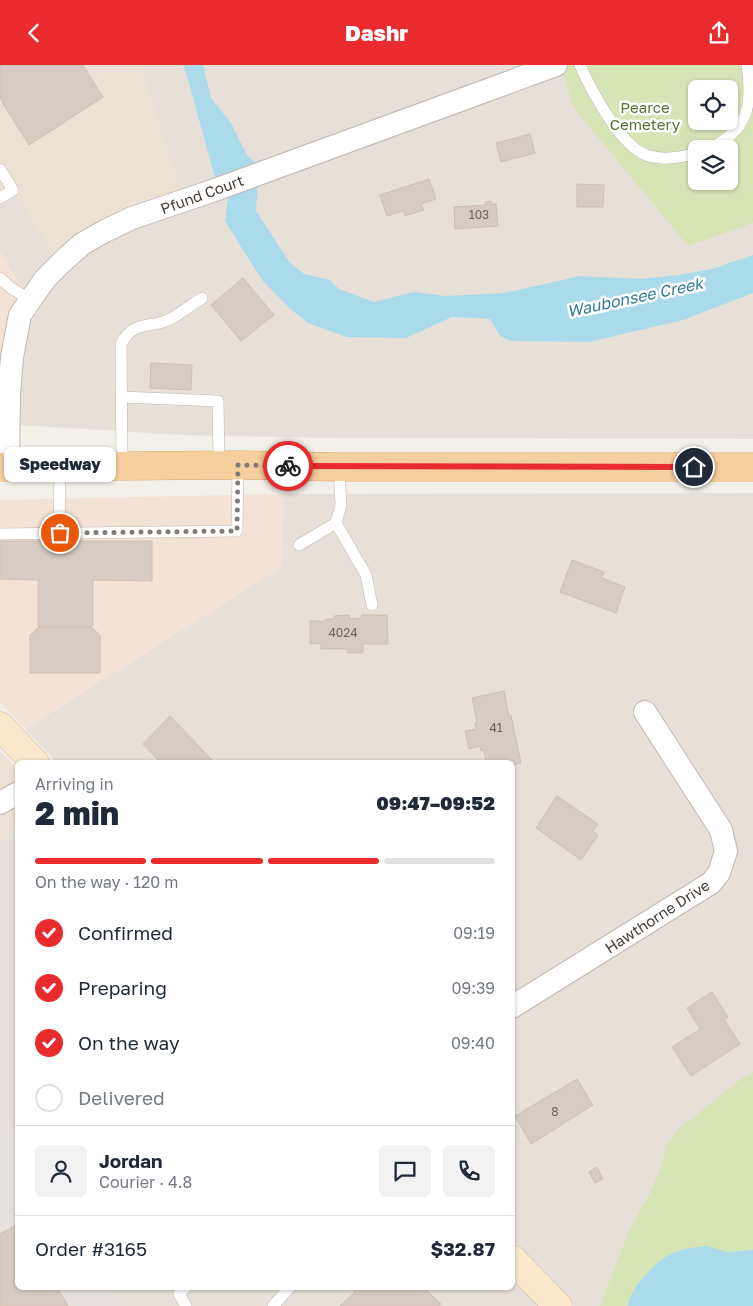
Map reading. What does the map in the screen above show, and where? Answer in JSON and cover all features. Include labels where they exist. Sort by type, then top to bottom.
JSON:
[{"type":"main road","points":[[4,467],[753,467]]},
{"type":"main road","points":[[0,726],[32,760]]},
{"type":"main road","points":[[515,1262],[558,1306]]},
{"type":"street","name":"Pfund Court","points":[[4,467],[12,357],[20,315],[45,279],[82,244],[132,218],[212,191],[556,65]]},
{"type":"street","name":"Hawthorne Drive","points":[[515,1005],[712,883],[720,873],[726,851],[721,830],[645,712]]},
{"type":"street","points":[[0,803],[15,795]]},
{"type":"lane","points":[[580,65],[606,113],[618,131],[633,147],[644,154],[660,159],[688,155]]},
{"type":"lane","points":[[724,140],[737,129],[747,116],[751,103],[747,65]]},
{"type":"lane","points":[[0,169],[13,190],[0,198]]},
{"type":"lane","points":[[0,278],[11,288],[31,299]]},
{"type":"lane","points":[[122,467],[121,344],[126,335],[148,324],[169,319],[202,297]]},
{"type":"lane","points":[[0,533],[237,531],[218,401],[122,397]]},
{"type":"lane","points":[[60,467],[60,533]]},
{"type":"lane","points":[[299,545],[336,523],[341,505],[339,467]]},
{"type":"lane","points":[[336,523],[366,575],[372,605]]},
{"type":"lane","points":[[183,1290],[179,1294],[186,1306]]},
{"type":"lane","points":[[273,1306],[287,1290]]},
{"type":"shaded area","points":[[0,65],[753,65],[753,439],[331,438],[181,435],[4,424],[26,295],[0,252]]},
{"type":"shaded area","points":[[0,65],[141,65],[184,201],[57,259],[13,190],[0,198]]},
{"type":"shaded area","points":[[0,252],[26,295],[0,424]]},
{"type":"shaded area","points":[[753,493],[753,1306],[574,1306],[515,1243],[515,760],[54,760],[25,729],[281,567],[284,494]]},
{"type":"shaded area","points":[[284,494],[282,567],[25,729],[0,702],[0,500]]},
{"type":"shaded area","points":[[0,751],[15,766],[15,831],[0,841]]},
{"type":"shaded area","points":[[15,831],[15,1141],[0,1115],[0,841]]},
{"type":"shaded area","points":[[0,1115],[15,1141],[15,1290],[105,1290],[116,1306],[0,1306]]},
{"type":"shaded area","points":[[515,1280],[539,1306],[116,1306],[105,1290],[515,1290]]},
{"type":"green space","name":"Pearce Cemetery","points":[[560,65],[753,65],[753,223],[688,246],[574,108]]},
{"type":"green space","points":[[753,1072],[753,1250],[727,1252],[707,1246],[653,1268],[638,1285],[628,1302],[628,1306],[600,1306],[629,1231],[649,1195],[661,1168],[666,1145],[679,1129],[741,1079]]},
{"type":"water","name":"Waubonsee Creek","points":[[183,65],[203,65],[211,98],[231,123],[247,155],[259,166],[256,211],[290,263],[304,274],[330,280],[339,289],[374,302],[414,292],[445,296],[505,293],[580,276],[642,279],[679,275],[712,269],[753,255],[753,293],[683,320],[589,342],[511,341],[500,336],[490,319],[452,317],[406,338],[347,337],[308,323],[289,308],[262,280],[225,221],[228,198],[214,174]]},
{"type":"water","points":[[707,1246],[727,1252],[753,1250],[753,1306],[628,1306],[629,1300],[638,1285],[650,1270],[663,1259],[678,1251]]},
{"type":"building","points":[[0,65],[83,65],[103,97],[29,145],[0,97]]},
{"type":"building","points":[[530,134],[535,153],[501,162],[496,143]]},
{"type":"building","points":[[429,179],[436,199],[421,204],[424,210],[405,216],[403,211],[387,216],[380,195]]},
{"type":"building","points":[[577,184],[604,185],[603,207],[577,207]]},
{"type":"building","points":[[491,201],[491,204],[496,204],[498,226],[455,229],[454,207],[486,205],[485,202]]},
{"type":"building","points":[[243,278],[274,315],[241,341],[211,305]]},
{"type":"building","points":[[151,363],[192,365],[191,390],[150,388]]},
{"type":"building","points":[[0,541],[152,541],[152,581],[93,580],[93,625],[89,629],[41,629],[38,626],[38,580],[0,579]]},
{"type":"building","points":[[572,560],[604,572],[602,578],[625,587],[616,613],[560,592]]},
{"type":"building","points":[[349,615],[350,619],[362,618],[362,615],[387,615],[388,644],[363,644],[363,653],[347,653],[347,649],[321,649],[321,643],[310,644],[310,621],[324,621],[326,619],[334,619],[334,616]]},
{"type":"building","points":[[39,627],[91,627],[100,635],[100,673],[30,673],[30,635]]},
{"type":"building","points":[[504,691],[521,763],[515,764],[515,760],[486,760],[484,750],[481,751],[480,746],[469,749],[465,731],[476,729],[475,723],[477,722],[472,698]]},
{"type":"building","points":[[170,716],[212,760],[158,760],[143,744]]},
{"type":"building","points":[[557,796],[598,824],[593,831],[598,835],[581,860],[536,828]]},
{"type":"building","points":[[712,992],[728,1017],[724,1019],[740,1044],[691,1076],[672,1047],[700,1029],[687,1008]]},
{"type":"building","points":[[577,1079],[593,1105],[531,1144],[515,1116]]},
{"type":"building","points":[[597,1167],[603,1179],[595,1183],[589,1172]]},
{"type":"building","points":[[15,1226],[15,1290],[59,1290],[68,1306],[0,1306],[0,1234]]},
{"type":"building","points":[[354,1290],[426,1290],[441,1304],[439,1306],[340,1306],[355,1292]]},
{"type":"way so far","points":[[60,533],[237,531],[238,465],[288,466]]},
{"type":"place","name":"Speedway","points":[[60,533]]},
{"type":"route","points":[[288,466],[694,467]]}]
